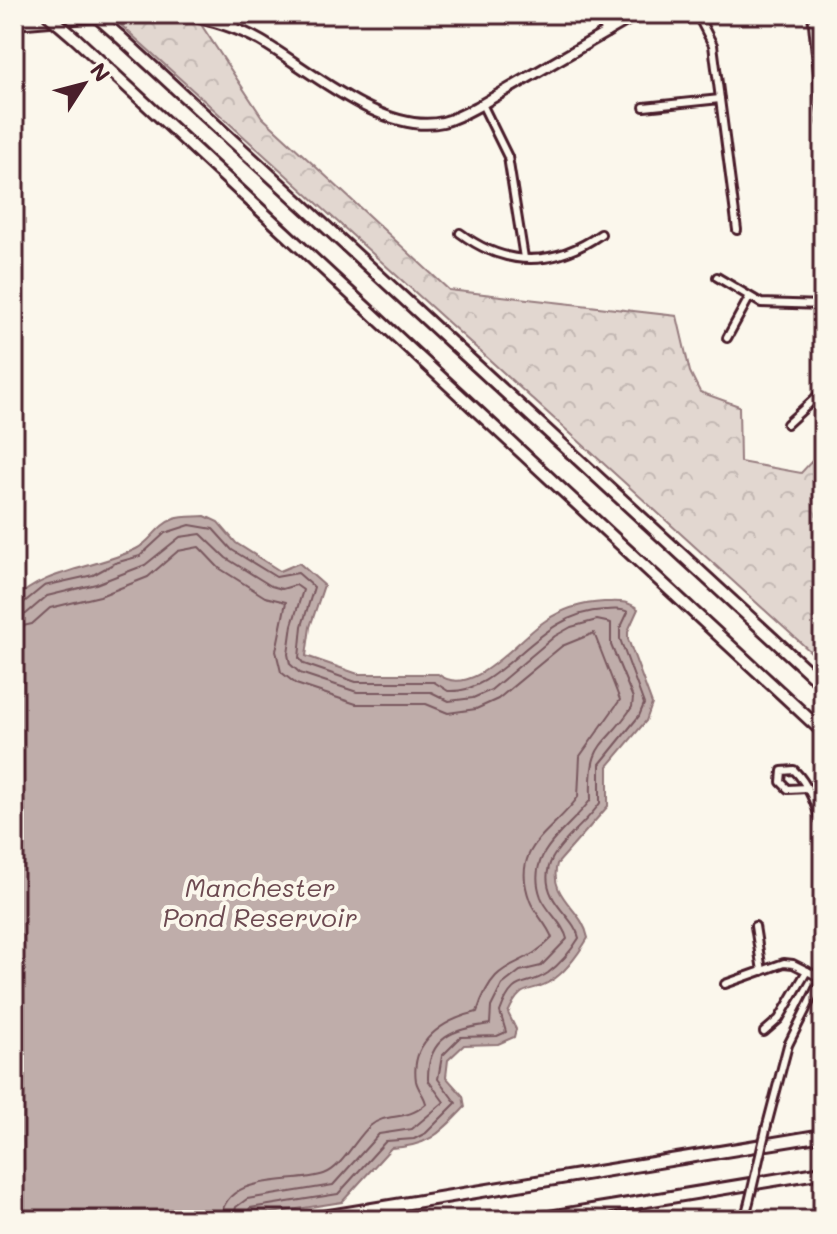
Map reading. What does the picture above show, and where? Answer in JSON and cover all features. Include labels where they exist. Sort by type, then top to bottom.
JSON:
[{"type":"highway","points":[[47,14],[823,726]]},
{"type":"highway","points":[[94,14],[823,685]]},
{"type":"highway","points":[[714,628],[823,732]]},
{"type":"highway","points":[[305,1220],[823,1135]]},
{"type":"highway","points":[[531,1220],[823,1172]]},
{"type":"street","points":[[14,24],[134,14]]},
{"type":"street","points":[[179,14],[232,27],[386,116],[412,123],[441,123],[482,104],[638,14]]},
{"type":"street","points":[[232,27],[242,14]]},
{"type":"street","points":[[595,14],[607,33]]},
{"type":"street","points":[[697,14],[713,45],[737,230]]},
{"type":"street","points":[[812,14],[823,123]]},
{"type":"street","points":[[813,31],[823,30]]},
{"type":"street","points":[[644,107],[720,99]]},
{"type":"street","points":[[482,104],[508,157],[524,258]]},
{"type":"street","points":[[460,233],[493,253],[524,258],[568,255],[601,234]]},
{"type":"street","points":[[717,277],[749,298],[773,306],[823,305]]},
{"type":"street","points":[[727,338],[749,298]]},
{"type":"street","points":[[787,424],[823,391]]},
{"type":"street","points":[[807,788],[788,789],[780,774],[785,769],[794,770],[807,788],[823,829]]},
{"type":"street","points":[[755,926],[762,971]]},
{"type":"street","points":[[725,984],[784,963],[822,976],[788,1045],[744,1220]]},
{"type":"street","points":[[764,1032],[779,1019],[807,971]]},
{"type":"green space","points":[[155,18],[200,23],[262,117],[449,290],[677,316],[690,372],[700,392],[739,406],[740,462],[801,473],[823,449],[823,663],[121,25]]},
{"type":"water","name":"Manchester Pond Reservoir","points":[[205,516],[218,522],[236,543],[280,571],[299,563],[324,585],[310,627],[306,656],[358,674],[438,674],[451,680],[465,680],[493,665],[558,613],[588,604],[622,602],[638,609],[628,631],[628,639],[652,704],[646,721],[608,766],[608,806],[557,864],[557,886],[580,919],[588,938],[572,962],[557,977],[518,996],[508,1013],[516,1029],[514,1037],[498,1044],[464,1045],[448,1060],[446,1077],[463,1096],[465,1107],[440,1131],[415,1145],[391,1148],[342,1202],[228,1220],[14,1220],[14,601],[39,582],[136,549],[174,519]]}]
